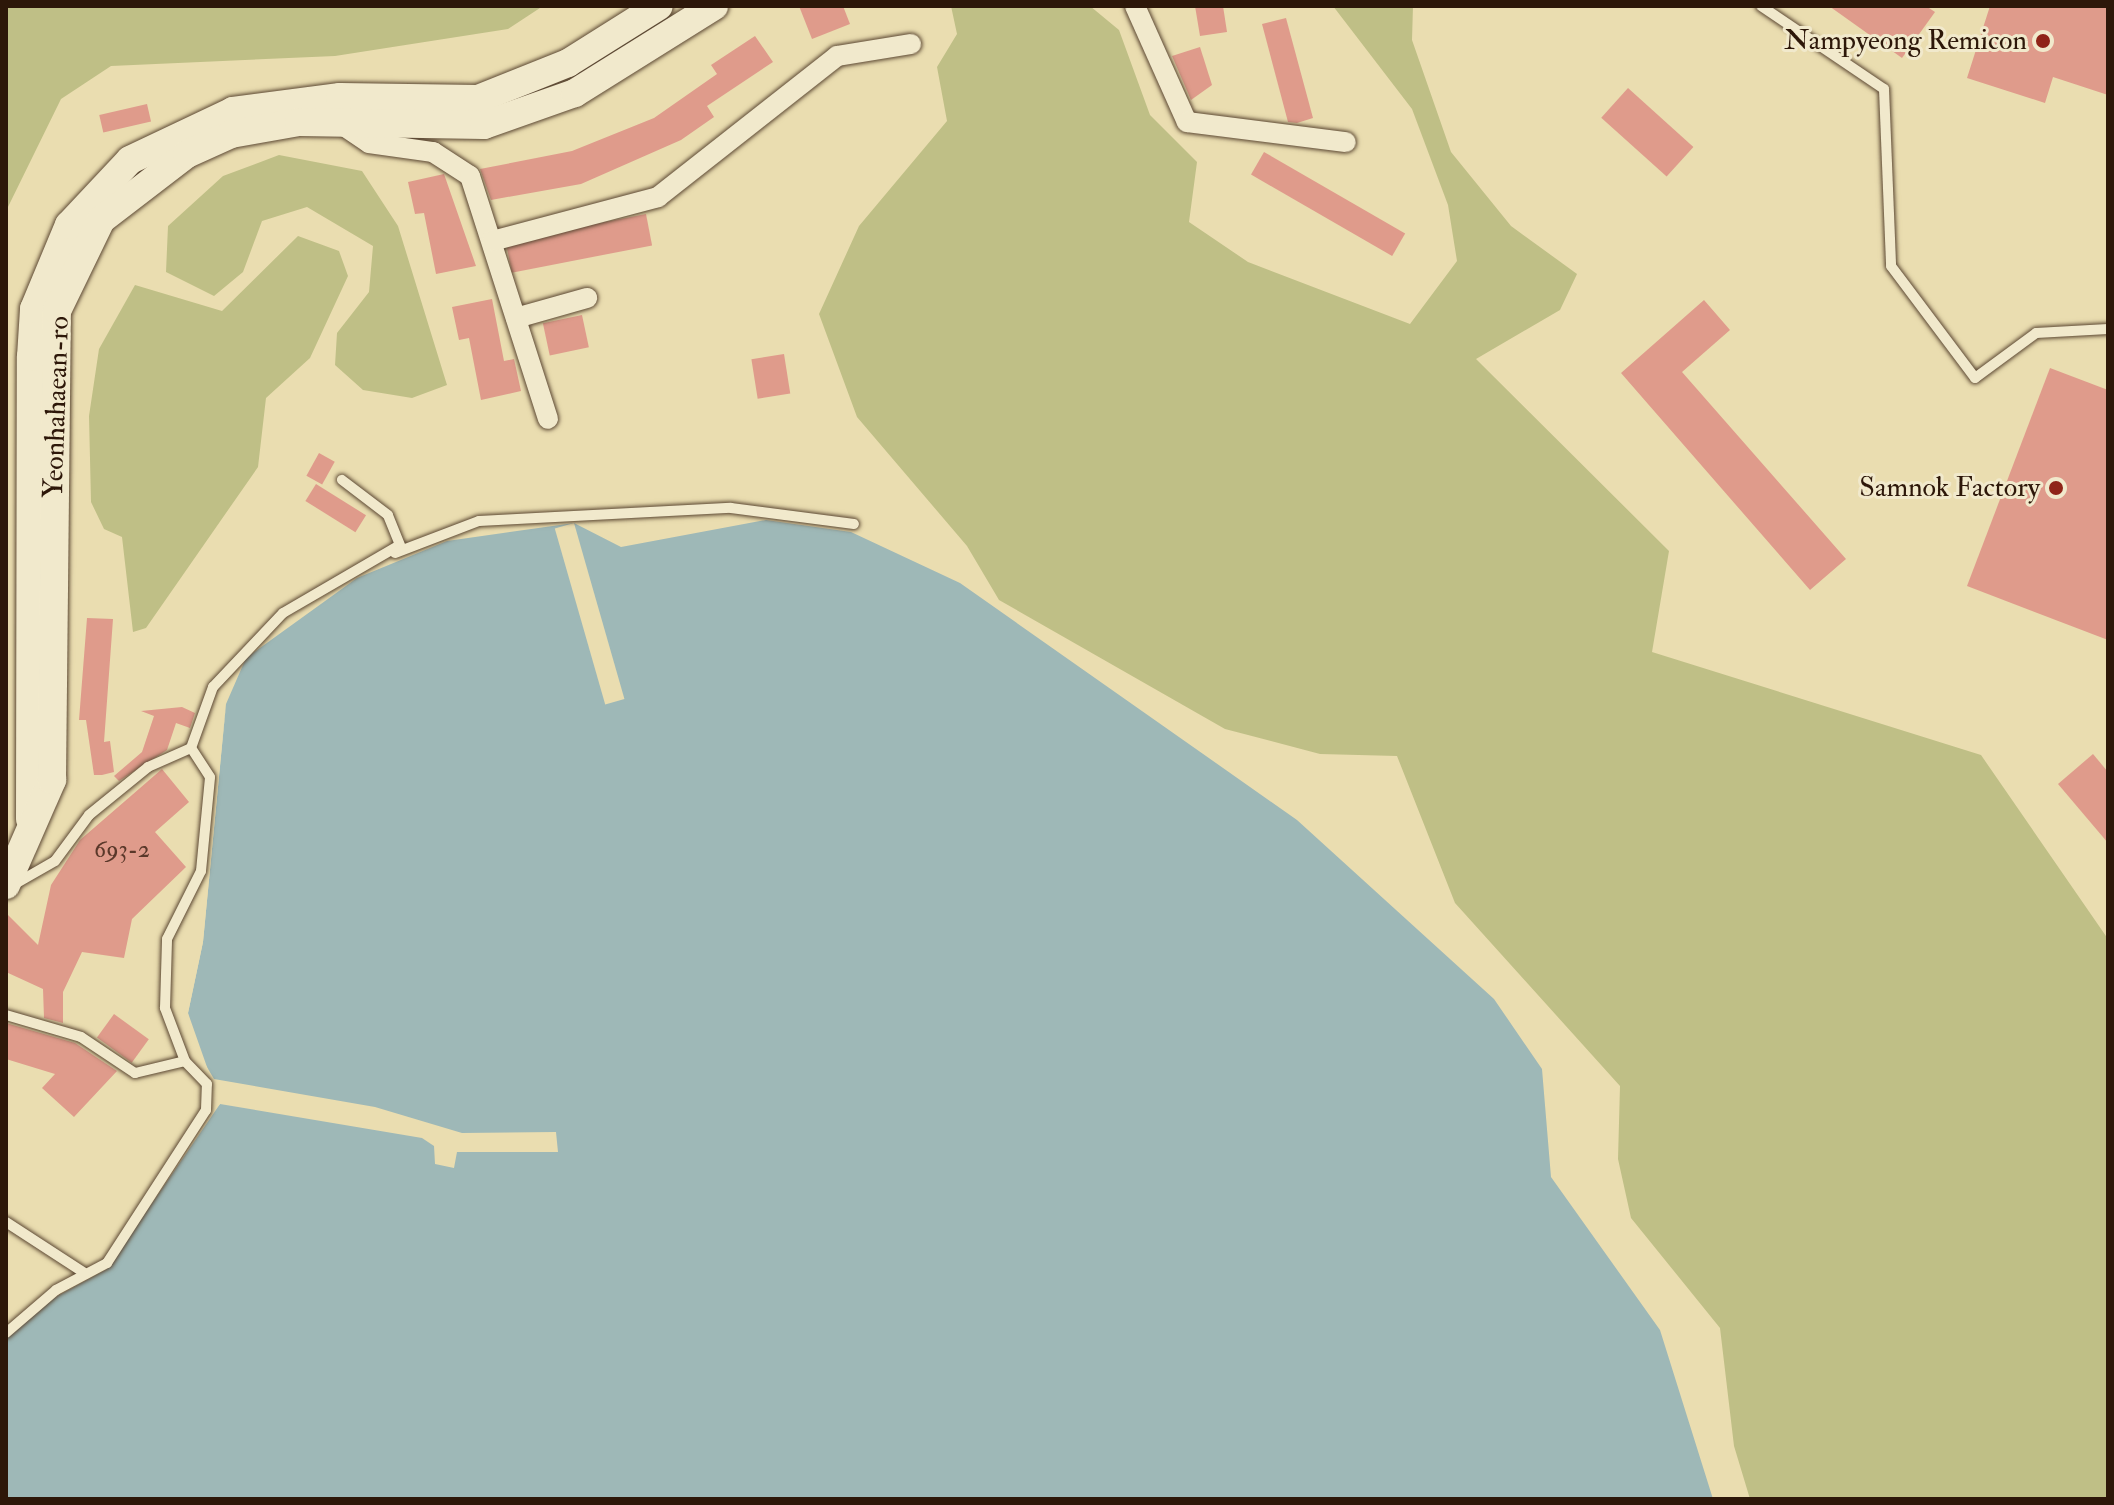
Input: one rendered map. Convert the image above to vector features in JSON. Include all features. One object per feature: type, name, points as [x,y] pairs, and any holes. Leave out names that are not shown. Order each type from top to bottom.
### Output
[{"type":"street","name":"Yeonhahaean-ro","points":[[30,840],[31,357],[34,309],[69,225],[130,160],[233,111],[340,97],[478,99],[568,63],[659,6]]},
{"type":"street","name":"Yeonhahaean-ro","points":[[6,887],[30,840],[52,780],[57,311],[74,263],[101,220],[187,154],[231,134],[338,122],[484,125],[575,93],[714,6]]},
{"type":"street","points":[[1135,6],[1187,122],[1346,142]]},
{"type":"street","points":[[492,241],[658,197],[837,56],[911,44]]},
{"type":"street","points":[[338,122],[369,143],[433,152],[470,176],[548,419]]},
{"type":"street","points":[[516,318],[587,298]]},
{"type":"lane","points":[[1761,6],[1884,89],[1891,266],[1975,378],[2036,333],[2108,329]]},
{"type":"lane","points":[[6,887],[55,861],[89,815],[148,767],[191,748],[213,687],[283,613],[359,566],[400,545],[388,515],[342,480]]},
{"type":"lane","points":[[359,566],[479,521],[731,508],[854,524]]},
{"type":"lane","points":[[6,1333],[86,1274],[107,1263],[206,1110],[207,1084],[185,1061],[165,994],[167,939],[201,871],[210,777],[191,748]]},
{"type":"lane","points":[[6,1015],[81,1037],[135,1073],[185,1061]]},
{"type":"lane","points":[[6,1222],[86,1274]]},
{"type":"green space","points":[[6,6],[543,6],[508,29],[335,56],[111,66],[61,99],[6,211]]},
{"type":"green space","points":[[951,6],[1090,6],[1119,30],[1150,115],[1197,162],[1189,222],[1248,262],[1410,324],[1457,261],[1448,205],[1412,109],[1333,6],[1413,6],[1412,40],[1451,152],[1511,226],[1577,274],[1560,310],[1476,359],[1669,551],[1652,652],[1981,755],[2108,939],[2108,1499],[1750,1499],[1734,1446],[1720,1328],[1631,1218],[1618,1159],[1620,1086],[1455,903],[1397,756],[1320,754],[1225,729],[999,600],[967,546],[857,417],[819,314],[859,226],[947,121],[937,67],[957,34]]},
{"type":"green space","points":[[279,155],[362,171],[398,226],[447,385],[412,398],[363,390],[335,365],[337,333],[369,292],[373,246],[307,207],[262,221],[243,272],[214,296],[166,272],[168,226],[223,176]]},
{"type":"green space","points":[[298,236],[339,251],[348,276],[310,358],[266,398],[258,467],[146,628],[133,632],[122,537],[104,529],[91,502],[89,416],[99,349],[135,285],[222,311]]},
{"type":"water","points":[[766,520],[851,532],[960,583],[1297,820],[1494,999],[1542,1069],[1551,1177],[1660,1330],[1713,1499],[6,1499],[6,1339],[52,1299],[107,1269],[220,1104],[188,1013],[203,942],[226,704],[246,658],[357,578],[447,541],[574,523],[621,547]]},
{"type":"pier","points":[[574,523],[624,699],[605,704],[555,529]]},
{"type":"pier","points":[[226,704],[203,942],[188,1013],[191,1040],[214,1079],[375,1107],[462,1133],[556,1132],[558,1152],[457,1152],[454,1168],[435,1164],[434,1146],[422,1138],[220,1104],[193,1135],[215,1103],[208,1072],[188,1041],[184,1012],[199,942]]},
{"type":"building","points":[[799,6],[843,6],[850,24],[812,39]]},
{"type":"building","points":[[1195,6],[1223,6],[1227,32],[1200,36]]},
{"type":"building","name":"Nampyeong Remicon","points":[[1829,6],[1926,6],[1935,12],[1902,58]]},
{"type":"building","name":"Nampyeong Remicon","points":[[1990,6],[2108,6],[2108,95],[2053,77],[2045,103],[1967,78]]},
{"type":"building","points":[[1286,18],[1313,118],[1297,123],[1288,122],[1262,24]]},
{"type":"building","points":[[755,36],[773,62],[707,106],[714,117],[681,140],[581,184],[491,200],[480,169],[572,151],[654,118],[717,74],[711,65]]},
{"type":"building","points":[[1200,47],[1212,85],[1191,100],[1172,56]]},
{"type":"building","points":[[1628,88],[1693,147],[1667,177],[1601,118]]},
{"type":"building","points":[[147,104],[151,122],[103,133],[99,115]]},
{"type":"building","points":[[1264,152],[1405,234],[1392,256],[1251,175]]},
{"type":"building","points":[[444,174],[476,266],[436,274],[424,213],[415,214],[408,182]]},
{"type":"building","points":[[646,214],[652,245],[512,273],[506,241]]},
{"type":"building","points":[[492,299],[504,361],[514,359],[521,391],[481,400],[469,338],[459,340],[452,307]]},
{"type":"building","points":[[1704,300],[1730,330],[1682,372],[1846,559],[1810,590],[1621,373]]},
{"type":"building","points":[[582,315],[589,347],[550,356],[543,323]]},
{"type":"building","points":[[784,354],[790,394],[758,399],[751,359]]},
{"type":"building","name":"Samnok Factory","points":[[2050,368],[2108,390],[2108,640],[1967,586]]},
{"type":"building","points":[[319,453],[335,462],[322,484],[306,476]]},
{"type":"building","points":[[316,484],[366,515],[355,532],[305,501]]},
{"type":"building","points":[[87,618],[113,619],[104,742],[110,741],[114,772],[102,775],[94,775],[86,720],[79,720]]},
{"type":"building","points":[[182,707],[195,713],[190,728],[176,723],[167,750],[119,781],[114,776],[142,752],[154,716],[141,711]]},
{"type":"building","points":[[2093,754],[2108,772],[2108,843],[2058,784]]},
{"type":"building","points":[[162,769],[189,802],[155,832],[186,867],[132,919],[124,958],[82,952],[63,992],[63,1023],[44,1018],[43,989],[6,972],[6,913],[38,945],[51,885],[80,840]]},
{"type":"building","points":[[114,1014],[149,1039],[132,1063],[97,1037]]},
{"type":"building","points":[[6,1023],[75,1043],[117,1071],[74,1117],[42,1088],[55,1074],[6,1059]]},
{"type":"place","name":"Nampyeong Remicon","points":[[2043,41]]},
{"type":"place","name":"Samnok Factory","points":[[2056,488]]}]
